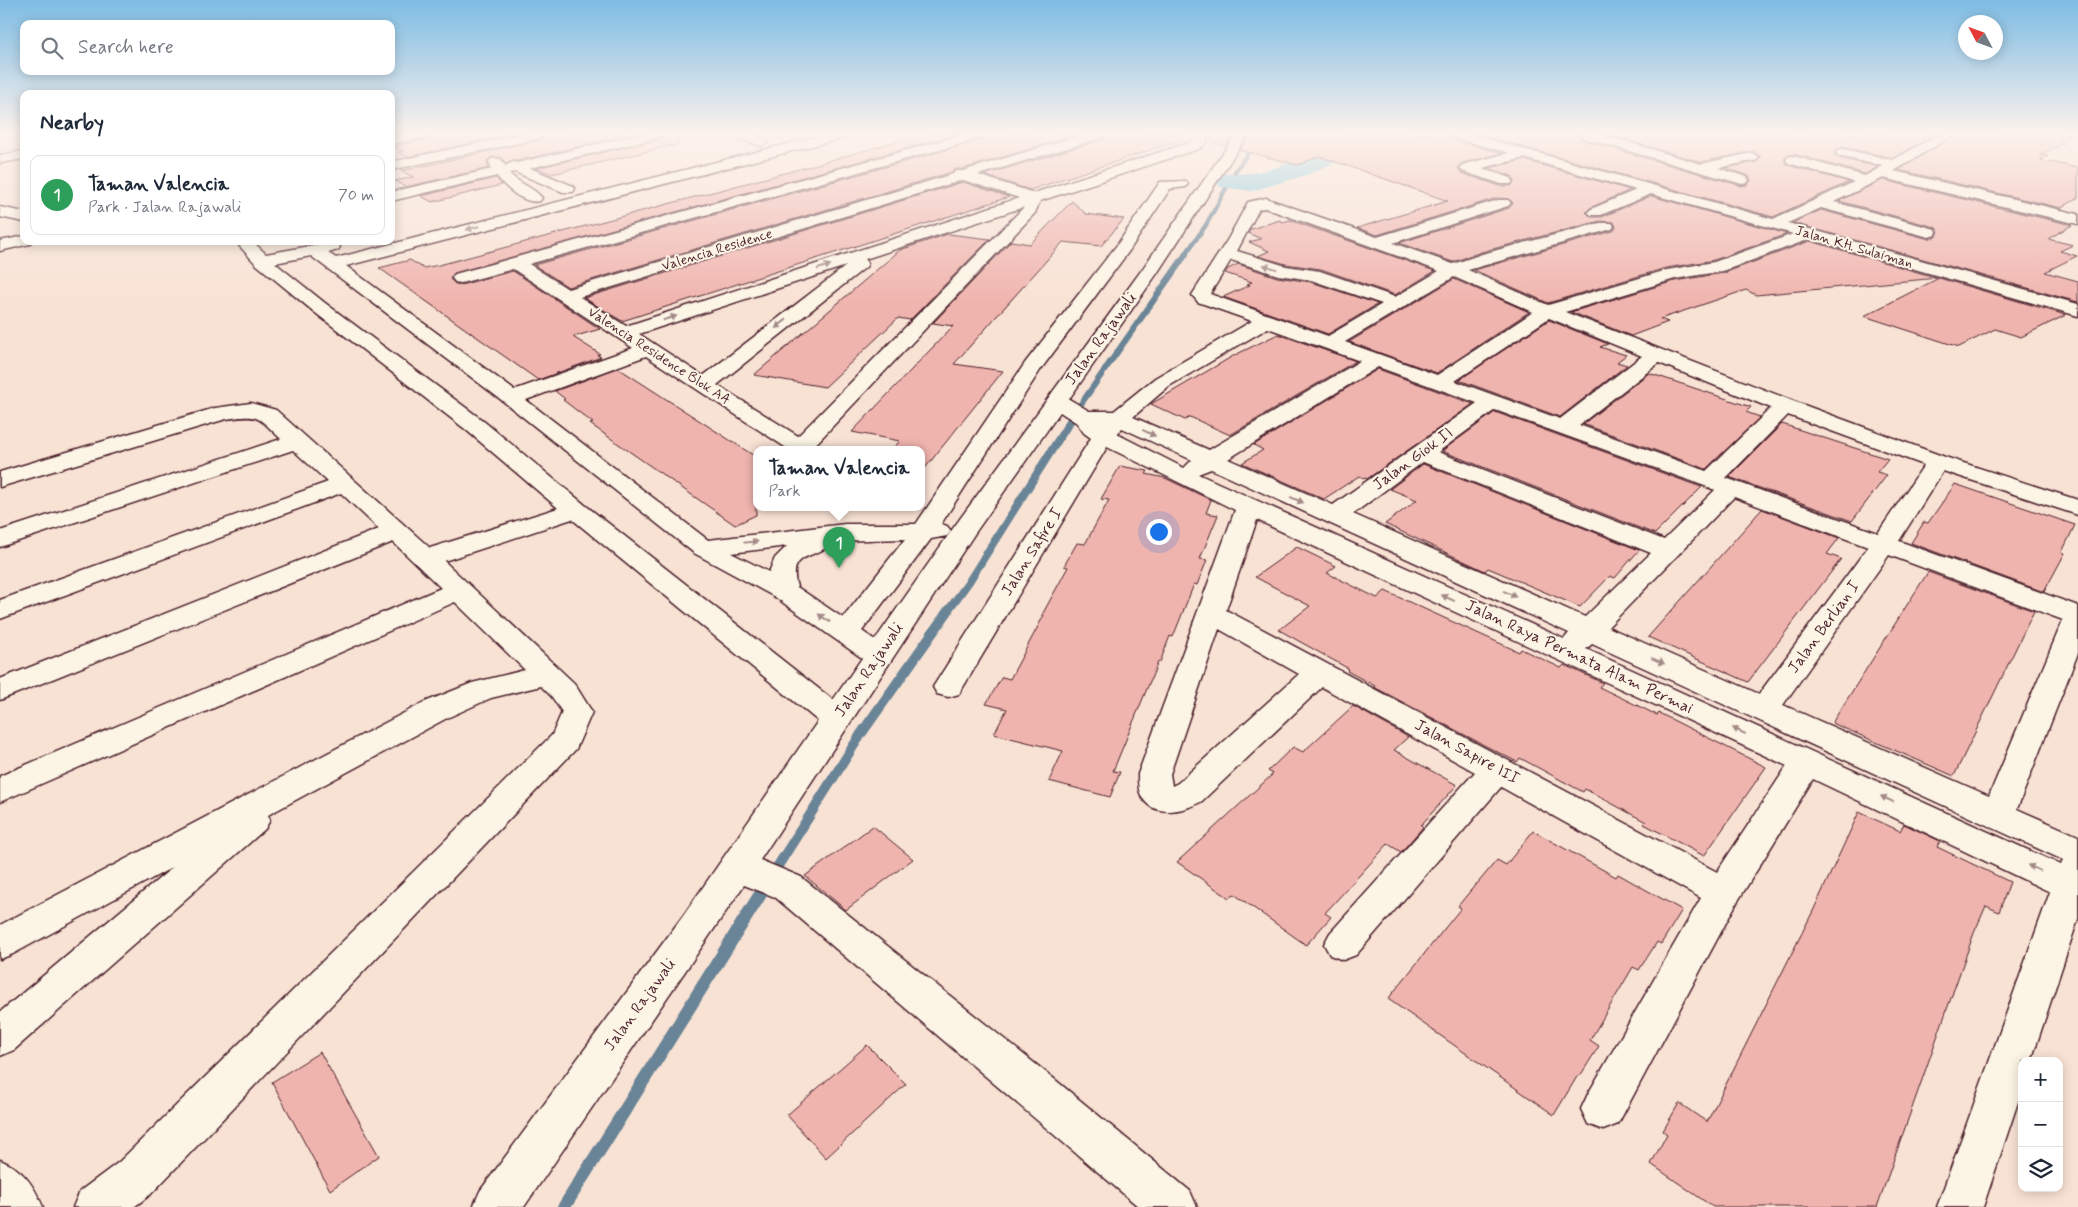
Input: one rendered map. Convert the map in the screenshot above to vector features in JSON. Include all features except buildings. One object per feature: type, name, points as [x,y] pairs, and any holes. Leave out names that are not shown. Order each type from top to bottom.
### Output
[{"type":"street","points":[[395,195],[412,190]]},
{"type":"street","points":[[526,190],[563,205]]},
{"type":"street","points":[[516,203],[563,190]]},
{"type":"street","points":[[334,264],[621,190]]},
{"type":"street","points":[[461,278],[777,190]]},
{"type":"street","name":"Valencia Residence","points":[[565,296],[913,190]]},
{"type":"street","points":[[1011,190],[1034,198]]},
{"type":"street","points":[[624,333],[1057,190]]},
{"type":"street","points":[[846,633],[924,531],[1032,367],[1123,248],[1161,190]]},
{"type":"street","name":"Jalan Rajawali","points":[[496,1207],[696,927],[760,875],[836,719],[963,532],[1085,416],[1147,275],[1204,190]]},
{"type":"street","points":[[1596,212],[1637,190]]},
{"type":"street","name":"Jalan KH. Sulaiman","points":[[1673,190],[1774,224],[2078,310]]},
{"type":"street","points":[[1774,224],[1846,190]]},
{"type":"street","points":[[1900,190],[1958,206]]},
{"type":"street","points":[[1958,190],[2078,219]]},
{"type":"street","points":[[804,446],[1030,210],[1034,198]]},
{"type":"street","points":[[1998,814],[2078,617],[1720,484],[1201,297],[1253,204],[1262,202],[1453,270],[1547,311],[1786,406],[1937,462],[2078,508]]},
{"type":"street","points":[[1376,243],[1503,203]]},
{"type":"street","points":[[1820,203],[1929,232]]},
{"type":"street","points":[[0,212],[20,217]]},
{"type":"street","points":[[1330,343],[1453,270],[1488,258],[1606,226]]},
{"type":"street","points":[[1438,383],[1547,311],[1673,274],[1717,267],[1809,234]]},
{"type":"street","points":[[0,240],[20,237]]},
{"type":"street","points":[[0,246],[20,242]]},
{"type":"street","points":[[247,245],[262,260],[319,307],[473,424],[576,510],[836,719]]},
{"type":"street","points":[[262,260],[339,245]]},
{"type":"street","points":[[1231,246],[1284,272],[1314,275],[1395,303]]},
{"type":"street","points":[[315,251],[511,398],[703,548],[785,591],[878,655]]},
{"type":"street","points":[[704,386],[874,251]]},
{"type":"street","name":"Valencia Residence Blok AA","points":[[515,263],[799,446]]},
{"type":"street","points":[[1085,416],[1146,393],[1266,321]]},
{"type":"street","points":[[511,398],[648,350]]},
{"type":"street","points":[[1563,427],[1656,355]]},
{"type":"street","points":[[1182,476],[1376,360]]},
{"type":"street","name":"Jalan Giok II","points":[[1334,516],[1492,402]]},
{"type":"street","points":[[1567,652],[1667,550],[1786,406]]},
{"type":"street","points":[[0,480],[223,413],[251,409],[268,415],[426,558],[563,690],[577,712],[565,741],[135,1178],[96,1207]]},
{"type":"street","name":"Jalan Raya Permata Alam Permai","points":[[1085,416],[1208,461],[1590,630],[1998,814],[2076,873]]},
{"type":"street","name":"Jalan Raya Permata Alam Permai","points":[[1085,416],[1182,476],[1807,762],[2076,873]]},
{"type":"street","name":"Jalan Safire I","points":[[948,687],[1085,416]]},
{"type":"street","points":[[0,539],[297,441]]},
{"type":"street","points":[[1420,453],[1667,550]]},
{"type":"street","name":"Jalan Berlian I","points":[[1764,709],[1884,544],[1937,462]]},
{"type":"street","points":[[0,610],[344,484]]},
{"type":"street","points":[[1249,506],[1154,774],[1156,792],[1163,799],[1172,800],[1190,792],[1320,672]]},
{"type":"street","points":[[426,558],[576,510]]},
{"type":"street","points":[[0,690],[397,531]]},
{"type":"street","points":[[703,548],[845,532],[963,532]]},
{"type":"street","points":[[785,591],[780,575],[784,563],[789,557],[805,547],[845,532]]},
{"type":"street","points":[[0,790],[459,590]]},
{"type":"street","name":"Jalan Sapire III","points":[[1211,613],[1723,893]]},
{"type":"street","points":[[0,943],[436,710],[483,690],[547,675]]},
{"type":"street","points":[[1603,1110],[1723,893],[1807,762]]},
{"type":"street","points":[[1343,944],[1497,769]]},
{"type":"street","points":[[0,1037],[291,787]]},
{"type":"street","points":[[1960,1207],[2076,873]]},
{"type":"street","points":[[760,875],[1031,1085],[1174,1207]]},
{"type":"street","points":[[0,1183],[20,1207]]},
{"type":"waterway","points":[[1185,255],[1206,225],[1225,190]]},
{"type":"waterway","points":[[1076,411],[1186,254]]},
{"type":"waterway","points":[[947,612],[968,583],[1077,410]]},
{"type":"waterway","points":[[774,872],[861,734],[948,611]]},
{"type":"waterway","points":[[564,1207],[775,871]]},
{"type":"place","name":"Taman Valencia","points":[[839,568]]}]
